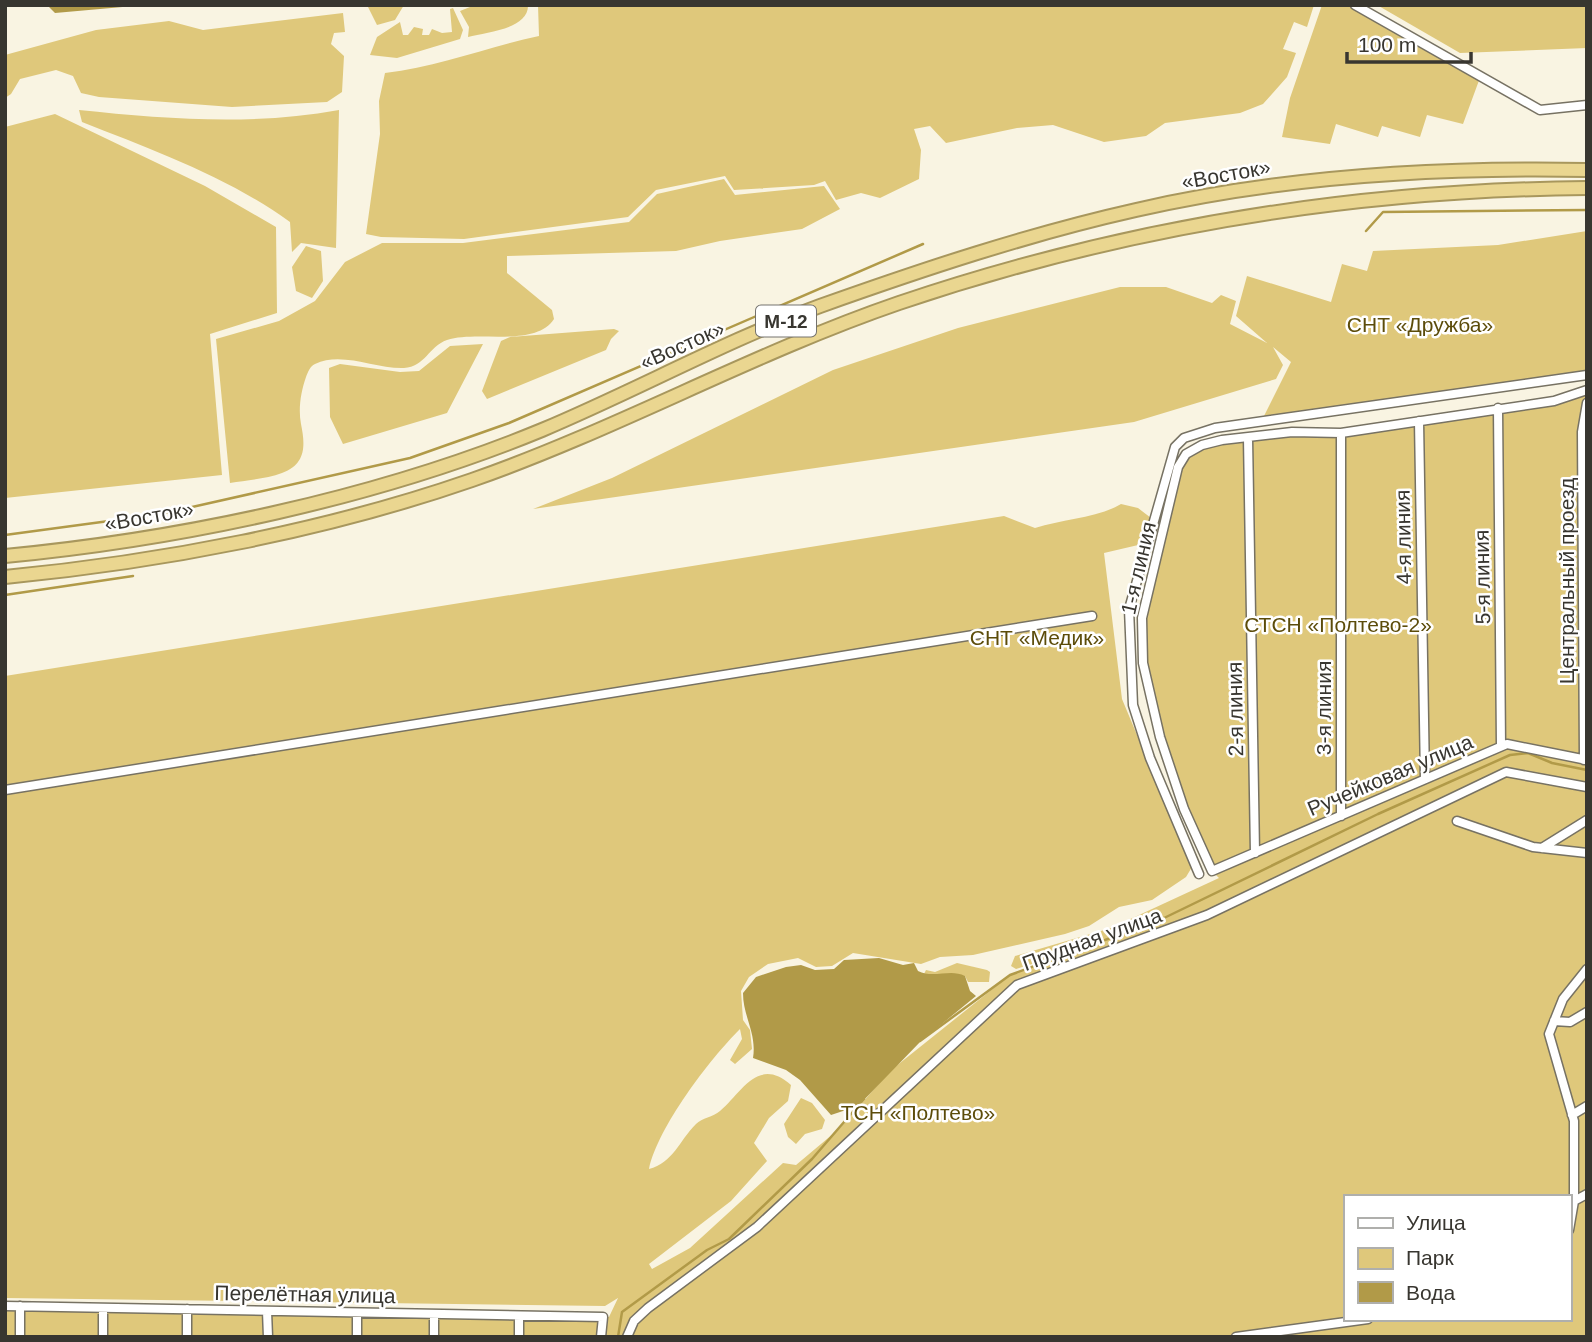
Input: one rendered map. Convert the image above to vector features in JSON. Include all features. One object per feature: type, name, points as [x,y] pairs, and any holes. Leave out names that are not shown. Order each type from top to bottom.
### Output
[{"type":"highway","name":"«Восток»","points":[[5,556],[76,549],[234,520],[382,485],[542,430],[816,308],[965,256],[1138,209],[1279,184],[1355,177],[1510,169],[1587,170]]},
{"type":"highway","name":"«Восток»","points":[[5,577],[160,555],[274,534],[458,484],[560,446],[831,328],[980,277],[1114,240],[1249,215],[1338,204],[1412,196],[1587,188]]},
{"type":"street","points":[[1355,5],[1541,110],[1587,105]]},
{"type":"street","points":[[1199,874],[1150,758],[1133,705],[1129,608],[1175,447],[1184,438],[1215,428],[1587,375]]},
{"type":"street","name":"1-я линия","points":[[1212,872],[1184,810],[1151,707],[1143,663],[1142,618],[1178,467],[1186,454],[1202,445],[1292,432],[1341,433],[1554,401],[1587,390]]},
{"type":"street","name":"Центральный проезд","points":[[1585,760],[1583,432],[1587,403]]},
{"type":"street","name":"5-я линия","points":[[1498,408],[1501,746]]},
{"type":"street","name":"4-я линия","points":[[1419,421],[1425,779]]},
{"type":"street","name":"3-я линия","points":[[1341,433],[1341,816]]},
{"type":"street","name":"2-я линия","points":[[1248,438],[1255,853]]},
{"type":"street","points":[[5,790],[1093,616]]},
{"type":"street","name":"Ручейковая улица","points":[[1212,872],[1507,744],[1585,760]]},
{"type":"street","name":"Прудная улица","points":[[627,1337],[634,1321],[648,1308],[757,1227],[1017,985],[1207,915],[1506,772],[1587,787]]},
{"type":"street","points":[[1542,848],[1587,820]]},
{"type":"street","points":[[1457,821],[1542,848],[1587,853]]},
{"type":"street","points":[[1571,1218],[1574,1201],[1572,1115],[1549,1034],[1563,999],[1587,969]]},
{"type":"street","points":[[1554,1021],[1570,1022],[1587,1012]]},
{"type":"street","points":[[1572,1115],[1587,1106]]},
{"type":"street","points":[[1574,1201],[1587,1194]]},
{"type":"street","name":"Перелётная улица","points":[[5,1306],[603,1317],[601,1337]]},
{"type":"street","points":[[20,1306],[20,1337]]},
{"type":"street","points":[[103,1308],[103,1337]]},
{"type":"street","points":[[187,1310],[187,1337]]},
{"type":"street","points":[[267,1311],[268,1337]]},
{"type":"street","points":[[357,1313],[357,1337]]},
{"type":"street","points":[[434,1314],[434,1337]]},
{"type":"street","points":[[519,1316],[519,1337]]},
{"type":"street","points":[[1236,1337],[1353,1321]]},
{"type":"green space","points":[[367,5],[404,5],[395,20],[377,25]]},
{"type":"green space","points":[[475,5],[528,5],[522,19],[514,24],[468,37],[469,27],[460,11]]},
{"type":"green space","points":[[538,5],[1314,5],[1307,27],[1294,22],[1283,49],[1296,53],[1287,77],[1263,104],[1240,113],[1165,123],[1146,136],[1104,142],[1053,125],[1017,128],[946,143],[930,126],[914,129],[921,150],[919,179],[880,198],[861,193],[836,200],[825,181],[814,185],[734,190],[725,176],[656,190],[628,217],[464,239],[381,237],[366,234],[380,134],[379,101],[385,73],[424,66],[539,36]]},
{"type":"green space","points":[[1322,5],[1356,5],[1481,75],[1463,124],[1427,115],[1420,137],[1382,126],[1378,137],[1336,124],[1330,144],[1282,137],[1290,98]]},
{"type":"green space","points":[[1377,5],[1587,5],[1587,48],[1460,53]]},
{"type":"green space","points":[[453,8],[463,30],[460,39],[397,58],[370,55],[377,37],[400,22],[403,35],[408,35],[414,27],[423,29],[422,35],[429,35],[432,29],[442,33],[452,32],[450,9]]},
{"type":"green space","points":[[343,13],[345,32],[334,33],[331,44],[344,56],[342,92],[327,102],[232,107],[99,97],[81,93],[73,76],[56,70],[20,79],[11,94],[5,98],[5,55],[96,30],[169,21],[203,30]]},
{"type":"green space","points":[[79,110],[177,118],[241,119],[339,110],[336,248],[301,243],[292,252],[290,222],[266,206],[216,178],[82,122]]},
{"type":"green space","points":[[55,114],[205,186],[276,227],[277,313],[210,334],[222,475],[5,498],[5,127]]},
{"type":"green space","points":[[724,179],[735,195],[824,186],[840,209],[802,229],[720,241],[676,251],[507,256],[507,273],[552,310],[554,319],[545,328],[520,336],[459,337],[447,340],[411,367],[393,368],[336,359],[315,364],[308,371],[301,394],[303,446],[300,459],[282,473],[230,483],[216,339],[279,321],[315,301],[345,262],[382,243],[463,243],[629,222],[657,194]]},
{"type":"green space","name":"СНТ «Дружба»","points":[[1587,231],[1587,375],[1261,422],[1291,362],[1273,347],[1283,365],[1276,379],[1134,422],[533,509],[612,478],[833,370],[958,328],[1120,287],[1166,287],[1212,303],[1221,295],[1236,301],[1230,324],[1267,343],[1236,316],[1247,276],[1331,302],[1342,264],[1367,271],[1373,251],[1498,245]]},
{"type":"green space","points":[[306,246],[321,251],[323,281],[312,298],[296,291],[292,267]]},
{"type":"green space","points":[[614,329],[619,331],[606,350],[487,399],[482,391],[501,341],[510,337]]},
{"type":"green space","points":[[483,344],[447,413],[343,444],[330,417],[329,368],[340,364],[400,372],[419,371],[450,346]]},
{"type":"green space","points":[[1587,390],[1587,1337],[5,1337],[5,1306],[609,1317],[618,1298],[605,1306],[5,1298],[5,676],[1004,516],[1035,528],[1102,512],[1121,504],[1138,508],[1151,518],[1151,542],[1104,553],[1122,699],[1192,867],[1186,877],[1152,900],[1119,907],[1089,926],[1065,934],[973,955],[940,957],[921,964],[853,953],[832,966],[816,967],[798,958],[768,964],[749,977],[741,991],[743,1020],[750,1030],[752,1049],[735,1064],[730,1060],[742,1039],[740,1029],[686,1095],[654,1152],[649,1169],[664,1162],[696,1124],[720,1111],[743,1087],[760,1075],[779,1077],[791,1085],[788,1101],[769,1118],[754,1143],[767,1161],[731,1201],[649,1264],[652,1269],[690,1248],[783,1163],[796,1165],[840,1128],[890,1071],[1010,975],[1074,951],[1016,969],[1011,966],[1015,956],[1111,928],[1219,878],[1212,871],[1184,809],[1151,707],[1142,618],[1178,467],[1186,454],[1222,440],[1341,433],[1554,401]]},
{"type":"green space","points":[[957,963],[987,970],[990,972],[989,982],[968,982],[965,976],[924,974],[926,970],[935,972]]},
{"type":"green space","points":[[801,1098],[812,1103],[825,1120],[822,1129],[805,1134],[796,1144],[788,1137],[784,1124]]},
{"type":"water","points":[[47,5],[145,5],[55,13]]},
{"type":"water","points":[[879,958],[903,965],[914,963],[918,971],[924,973],[954,973],[965,976],[970,991],[976,996],[921,1041],[858,1106],[831,1115],[800,1080],[786,1070],[753,1058],[753,1041],[743,993],[756,977],[786,967],[801,965],[815,970],[834,969],[844,960]]},
{"type":"waterway","points":[[1366,231],[1383,212],[1587,210]]},
{"type":"waterway","points":[[5,535],[161,514],[410,458],[509,423],[923,244]]},
{"type":"waterway","points":[[5,595],[133,576]]},
{"type":"waterway","points":[[920,1041],[1010,975],[1162,919],[1378,814],[1510,755],[1528,753],[1552,763],[1587,770]]},
{"type":"waterway","points":[[618,1337],[622,1312],[707,1250],[729,1239],[812,1159],[864,1099]]},
{"type":"park label","name":"СТСН «Полтево-2»","points":[[1338,624]]},
{"type":"park label","name":"СНТ «Медик»","points":[[1037,637]]},
{"type":"park label","name":"ТСН «Полтево»","points":[[918,1112]]}]
